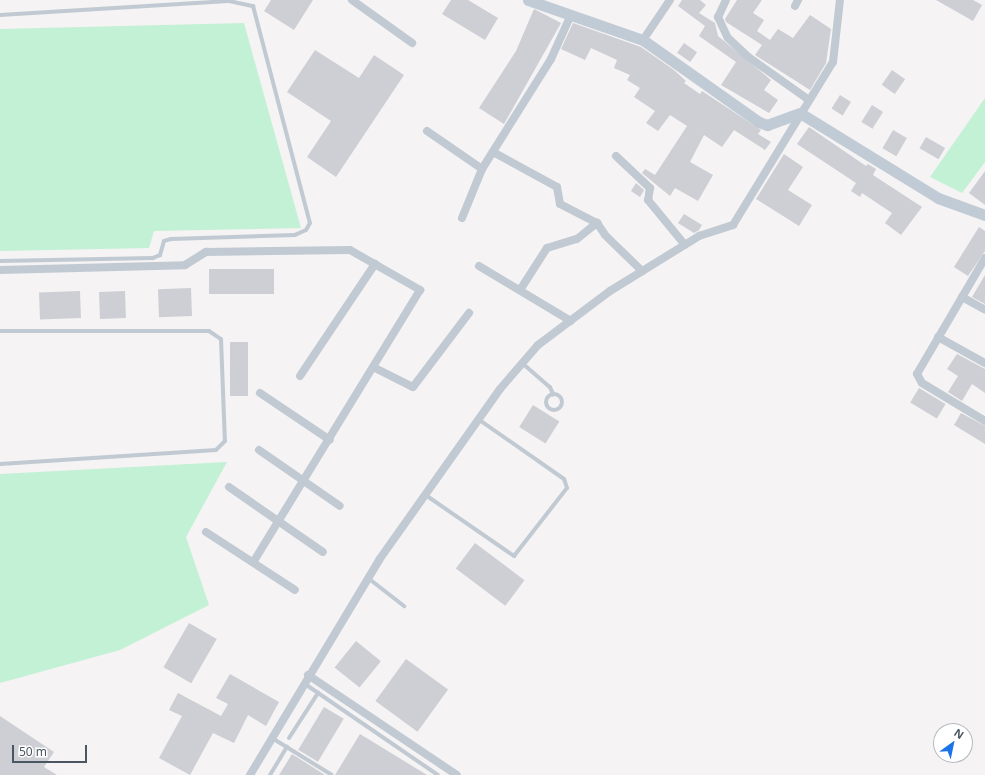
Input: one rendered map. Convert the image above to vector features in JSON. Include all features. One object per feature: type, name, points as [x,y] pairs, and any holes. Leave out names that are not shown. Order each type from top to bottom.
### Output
[{"type":"street","points":[[352,0],[412,43]]},
{"type":"street","points":[[528,0],[570,17],[643,40],[759,122],[767,125],[800,113]]},
{"type":"street","points":[[643,40],[670,0]]},
{"type":"street","points":[[726,0],[718,17],[728,38],[747,56],[809,100]]},
{"type":"street","points":[[250,775],[305,679],[368,578],[427,496],[478,418],[522,363],[538,345],[642,271],[699,236],[732,226],[800,113],[833,62],[840,0]]},
{"type":"street","points":[[462,218],[482,169],[551,59],[570,17]]},
{"type":"street","points":[[800,113],[938,198],[985,215]]},
{"type":"street","points":[[427,131],[482,169]]},
{"type":"street","points":[[493,152],[557,187],[560,204],[598,223],[605,235],[642,271]]},
{"type":"street","points":[[616,156],[650,188],[648,200],[685,245]]},
{"type":"street","points":[[520,290],[547,248],[576,239],[598,223]]},
{"type":"street","points":[[0,270],[179,265],[206,252],[350,250],[420,290],[375,368],[252,562]]},
{"type":"street","points":[[985,258],[938,336],[918,380],[985,421]]},
{"type":"street","points":[[300,376],[375,264]]},
{"type":"street","points":[[479,266],[571,321]]},
{"type":"street","points":[[962,297],[985,310]]},
{"type":"street","points":[[375,368],[413,387],[468,313]]},
{"type":"street","points":[[938,336],[985,363]]},
{"type":"street","points":[[260,393],[330,440]]},
{"type":"street","points":[[259,450],[340,506]]},
{"type":"street","points":[[229,487],[323,552]]},
{"type":"street","points":[[206,532],[296,590]]},
{"type":"street","points":[[305,679],[457,775]]},
{"type":"lane","points":[[0,15],[229,1],[253,6],[310,223],[306,230],[295,235],[171,239],[164,241],[160,255],[153,258],[0,261]]},
{"type":"lane","points":[[0,331],[209,331],[221,339],[225,441],[216,450],[0,464]]},
{"type":"lane","points":[[522,363],[550,387],[553,394],[562,402],[554,410],[546,401],[553,394]]},
{"type":"lane","points":[[427,496],[514,556],[567,488],[564,479],[478,418]]},
{"type":"lane","points":[[368,578],[404,606]]},
{"type":"lane","points":[[305,679],[318,693],[438,775]]},
{"type":"lane","points":[[289,738],[318,693]]},
{"type":"lane","points":[[271,738],[332,775]]},
{"type":"lane","points":[[270,775],[287,748]]},
{"type":"green space","points":[[244,23],[301,228],[154,231],[149,248],[0,251],[0,29]]},
{"type":"green space","points":[[985,98],[985,162],[962,193],[930,177]]},
{"type":"green space","points":[[227,462],[186,537],[209,605],[120,650],[0,683],[0,474]]},
{"type":"building","points":[[271,0],[313,0],[294,30],[264,11]]},
{"type":"building","points":[[451,0],[468,0],[498,18],[485,40],[442,14]]},
{"type":"building","points":[[682,0],[700,0],[706,5],[699,13],[715,23],[718,36],[771,80],[764,90],[778,100],[769,113],[721,85],[736,62],[699,36],[705,26],[678,6]]},
{"type":"building","points":[[737,0],[762,0],[753,13],[764,20],[757,31],[770,40],[778,29],[793,38],[810,15],[831,29],[826,63],[810,90],[755,55],[762,45],[726,22],[725,19]]},
{"type":"building","points":[[936,0],[973,0],[982,5],[973,21]]},
{"type":"building","points":[[534,9],[561,23],[504,124],[479,108],[516,51]]},
{"type":"building","points":[[573,23],[641,47],[674,70],[686,81],[684,83],[700,94],[702,91],[761,130],[758,134],[771,142],[765,150],[734,130],[722,147],[704,135],[690,162],[713,175],[698,201],[675,188],[670,196],[642,173],[645,169],[655,175],[687,126],[670,115],[658,131],[646,123],[655,111],[634,97],[640,88],[627,80],[630,75],[614,68],[617,60],[591,48],[585,60],[561,49]]},
{"type":"building","points":[[684,43],[697,52],[690,62],[677,53]]},
{"type":"building","points":[[315,50],[359,78],[374,55],[404,75],[336,177],[307,157],[331,121],[287,92]]},
{"type":"building","points":[[892,70],[905,79],[895,94],[882,85]]},
{"type":"building","points":[[840,95],[851,102],[843,115],[832,109]]},
{"type":"building","points":[[872,105],[883,112],[872,129],[861,122]]},
{"type":"building","points":[[809,127],[866,166],[868,164],[876,169],[873,175],[922,207],[901,235],[885,223],[892,213],[862,193],[860,197],[851,191],[856,183],[797,144]]},
{"type":"building","points":[[893,130],[907,138],[896,156],[882,148]]},
{"type":"building","points":[[926,137],[945,148],[939,159],[920,148]]},
{"type":"building","points":[[784,154],[803,167],[788,190],[812,205],[799,226],[756,199]]},
{"type":"building","points":[[985,171],[985,205],[969,193]]},
{"type":"building","points":[[636,183],[644,190],[640,197],[631,191]]},
{"type":"building","points":[[684,214],[702,225],[699,230],[694,233],[678,223]]},
{"type":"building","points":[[979,227],[985,231],[985,251],[968,276],[954,267]]},
{"type":"building","points":[[209,269],[274,269],[274,294],[209,294]]},
{"type":"building","points":[[985,275],[985,304],[972,297]]},
{"type":"building","points":[[191,288],[192,316],[159,317],[158,289]]},
{"type":"building","points":[[80,291],[81,318],[40,319],[39,292]]},
{"type":"building","points":[[125,291],[126,318],[100,319],[99,292]]},
{"type":"building","points":[[230,342],[248,342],[248,396],[230,396]]},
{"type":"building","points":[[957,354],[985,369],[985,393],[972,384],[962,401],[948,392],[958,376],[947,369]]},
{"type":"building","points":[[919,388],[946,404],[937,419],[910,403]]},
{"type":"building","points":[[533,405],[559,421],[546,443],[519,427]]},
{"type":"building","points":[[961,413],[985,426],[985,444],[954,425]]},
{"type":"building","points":[[475,543],[525,580],[505,606],[456,569]]},
{"type":"building","points":[[189,623],[217,639],[191,683],[164,667]]},
{"type":"building","points":[[356,641],[381,661],[359,688],[335,667]]},
{"type":"building","points":[[406,659],[448,690],[418,732],[375,701]]},
{"type":"building","points":[[230,674],[279,702],[266,726],[248,715],[234,743],[213,733],[190,775],[159,758],[182,716],[169,710],[178,693],[221,716],[228,704],[216,698]]},
{"type":"building","points":[[324,707],[344,719],[318,762],[298,750]]},
{"type":"building","points":[[0,716],[54,752],[44,767],[57,775],[0,775]]},
{"type":"building","points":[[360,734],[427,775],[335,775]]},
{"type":"building","points":[[292,754],[325,775],[279,775]]}]
